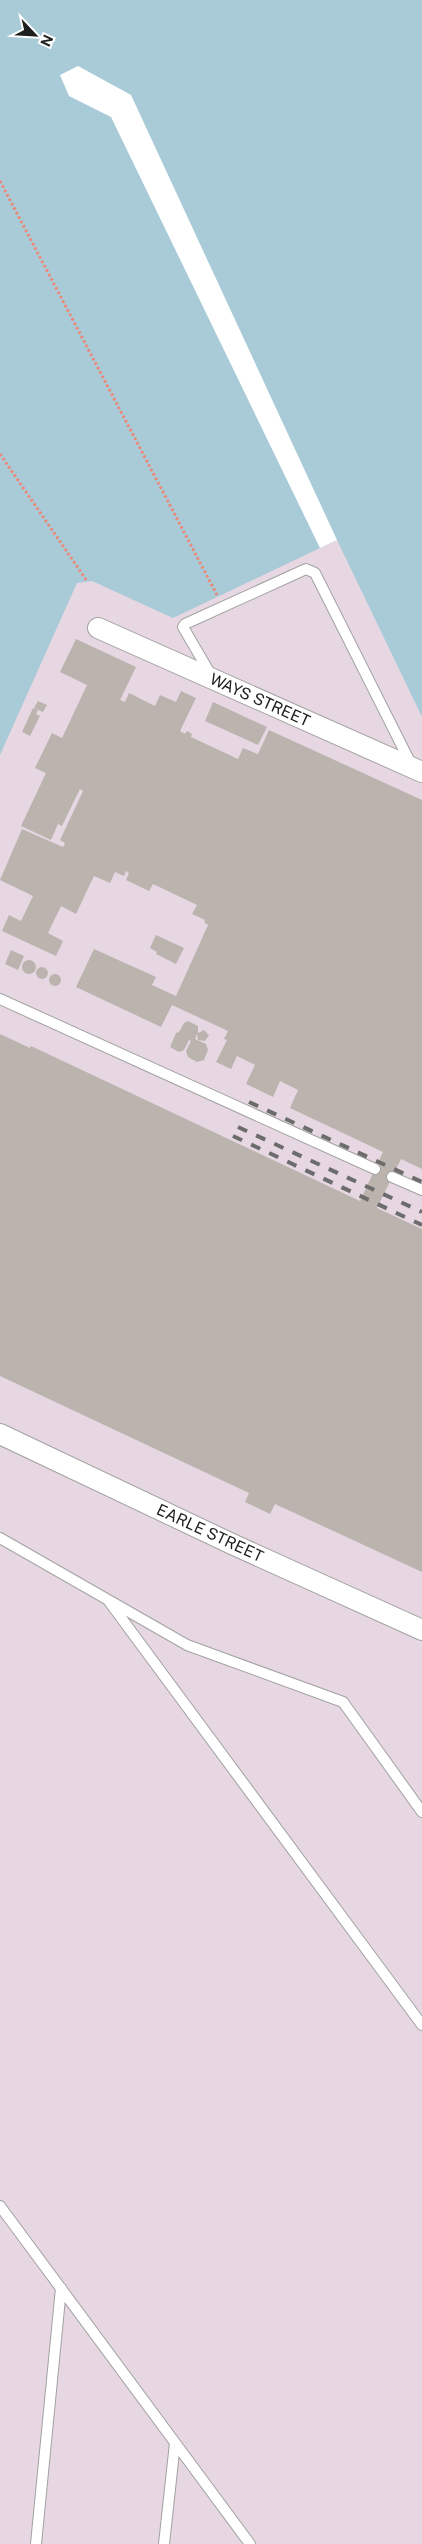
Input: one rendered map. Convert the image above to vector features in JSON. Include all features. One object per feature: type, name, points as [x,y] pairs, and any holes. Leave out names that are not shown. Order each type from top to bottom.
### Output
[{"type":"street","name":"WAYS STREET","points":[[98,628],[417,770]]},
{"type":"street","name":"EARLE STREET","points":[[0,1434],[232,1544],[422,1630]]},
{"type":"lane","points":[[213,679],[183,627],[185,624],[306,569],[315,573],[417,770]]},
{"type":"lane","points":[[0,999],[375,1169]]},
{"type":"lane","points":[[392,1177],[422,1190]]},
{"type":"lane","points":[[0,1538],[187,1645],[343,1702],[422,1812]]},
{"type":"lane","points":[[108,1600],[422,2025]]},
{"type":"lane","points":[[0,2206],[250,2544]]},
{"type":"lane","points":[[36,2544],[61,2288]]},
{"type":"lane","points":[[164,2544],[175,2443]]},
{"type":"path","points":[[0,181],[218,597]]},
{"type":"path","points":[[0,454],[87,581]]},
{"type":"shaded area","points":[[0,0],[422,0],[422,2544],[0,2544]]},
{"type":"water","points":[[0,0],[422,0],[422,717],[337,540],[173,618],[92,581],[77,583],[0,755]]},
{"type":"pier","points":[[78,66],[131,95],[337,540],[320,548],[111,117],[69,96],[60,75]]},
{"type":"building","points":[[76,639],[136,667],[120,700],[125,702],[129,693],[155,706],[160,695],[176,702],[181,691],[196,698],[180,731],[185,734],[187,731],[192,734],[191,737],[238,759],[243,748],[258,754],[269,730],[422,800],[422,1169],[401,1159],[377,1208],[422,1229],[422,1572],[275,1504],[270,1514],[245,1502],[249,1493],[0,1376],[0,1034],[30,1048],[31,1046],[360,1201],[383,1152],[290,1108],[298,1090],[280,1081],[273,1097],[246,1084],[255,1065],[237,1056],[231,1069],[216,1062],[227,1040],[224,1039],[228,1031],[172,1005],[161,1027],[76,987],[94,949],[156,977],[152,985],[176,996],[208,925],[204,922],[205,920],[192,914],[197,905],[153,884],[149,891],[126,880],[129,873],[126,871],[124,876],[115,872],[110,883],[94,876],[76,914],[61,906],[48,933],[63,941],[56,956],[2,931],[9,915],[21,921],[33,896],[0,880],[22,829],[63,847],[65,843],[60,840],[83,791],[80,789],[62,826],[58,824],[51,840],[21,826],[46,773],[35,768],[52,733],[62,738],[87,685],[60,672]]},
{"type":"building","points":[[38,701],[47,705],[43,712],[34,708]]},
{"type":"building","points":[[213,702],[267,727],[258,745],[205,721]]},
{"type":"building","points":[[33,708],[38,710],[36,714],[40,716],[30,736],[22,732]]},
{"type":"building","points":[[156,935],[184,948],[176,964],[156,954],[157,952],[150,948]]},
{"type":"building","points":[[11,950],[24,956],[18,970],[5,964]]},
{"type":"building","points":[[29,960],[34,962],[36,967],[34,972],[29,974],[24,972],[22,967],[24,962]]},
{"type":"building","points":[[40,967],[44,967],[48,973],[44,979],[40,979],[36,975],[36,971]]},
{"type":"building","points":[[53,974],[57,974],[61,980],[57,986],[53,986],[49,982],[49,978]]},
{"type":"building","points":[[188,1021],[198,1026],[198,1033],[204,1030],[209,1035],[205,1041],[198,1040],[197,1034],[195,1039],[206,1044],[208,1050],[204,1060],[197,1062],[188,1057],[186,1051],[191,1041],[189,1040],[184,1050],[179,1052],[170,1047],[176,1033]]},
{"type":"railway","points":[[249,1102],[422,1182]]},
{"type":"railway","points":[[238,1127],[422,1212]]},
{"type":"railway","points":[[233,1136],[422,1225]]}]
